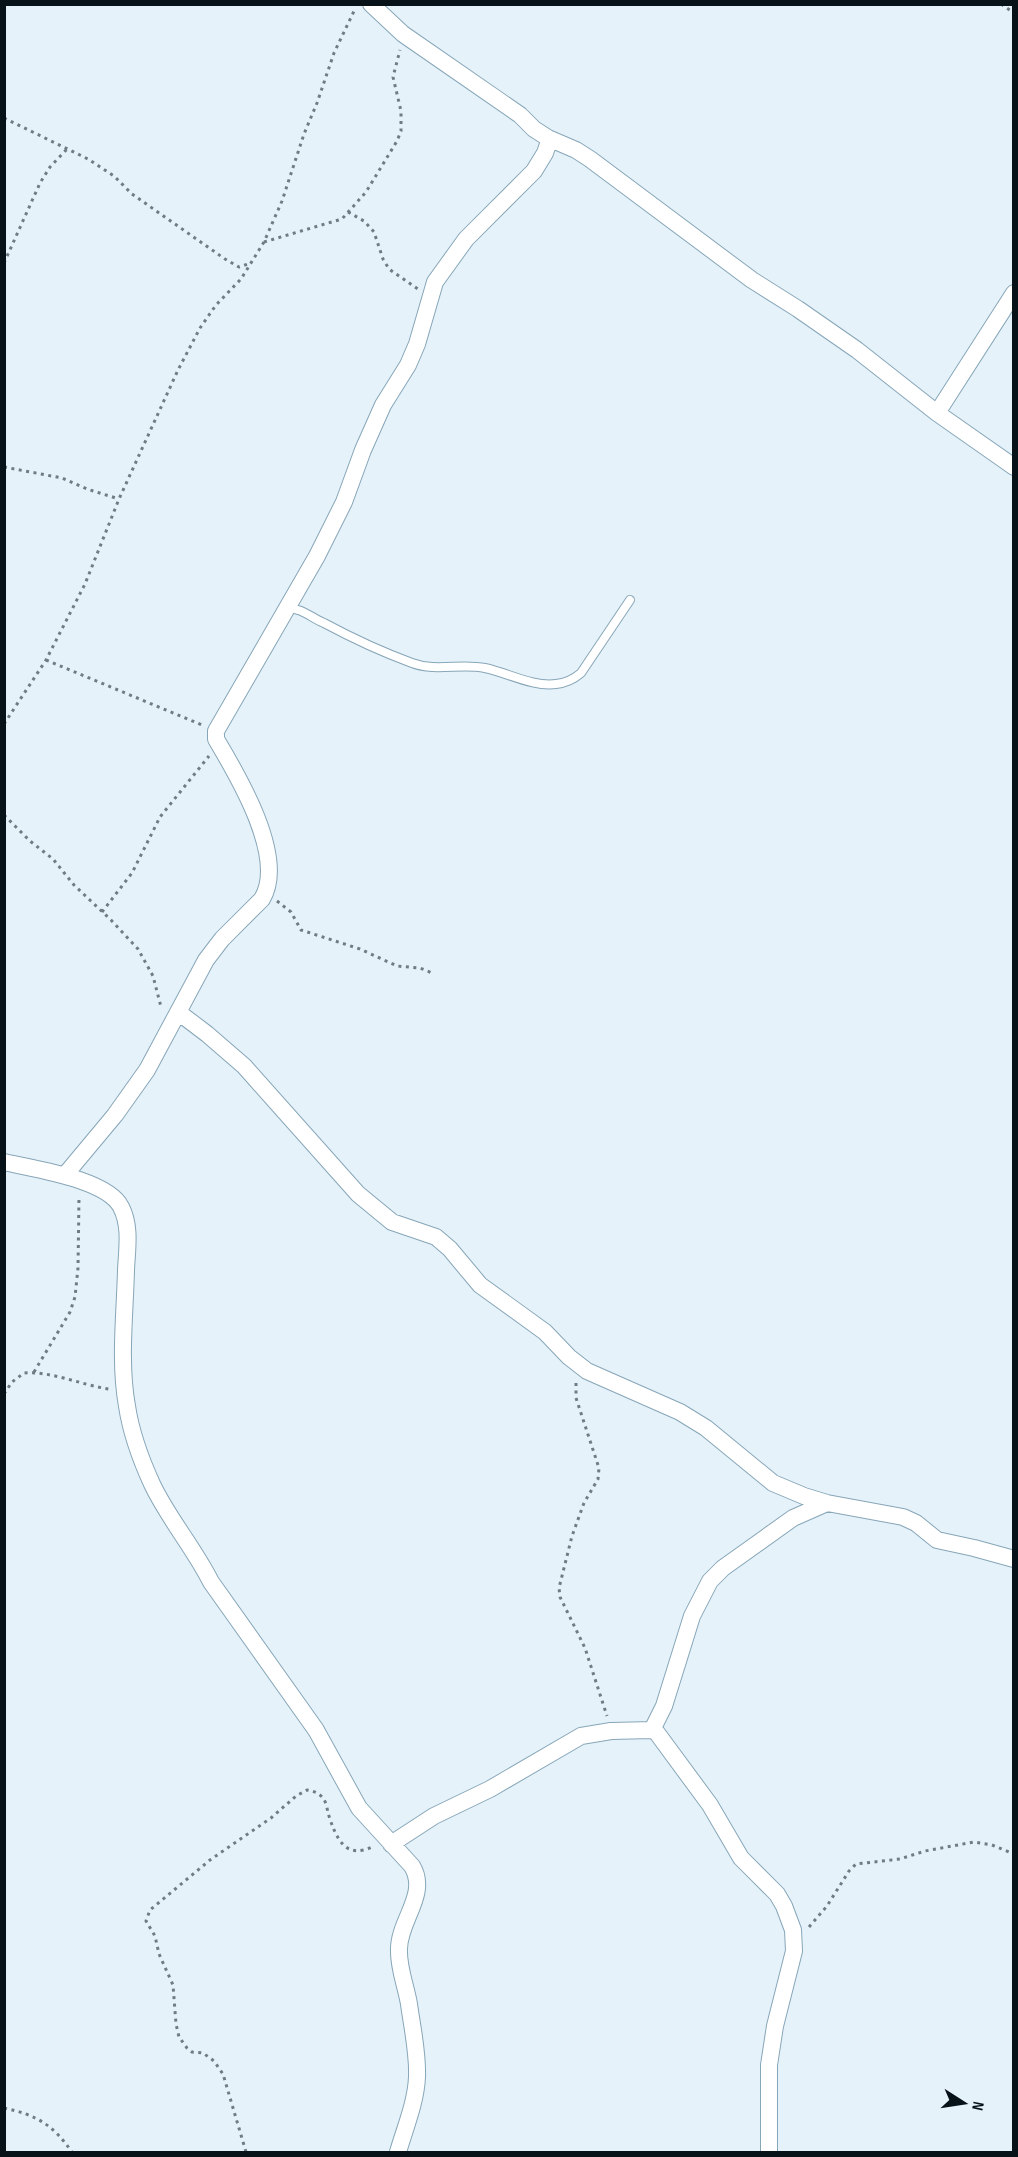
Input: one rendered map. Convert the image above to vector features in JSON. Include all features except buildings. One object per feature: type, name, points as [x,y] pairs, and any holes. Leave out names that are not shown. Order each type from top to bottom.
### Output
[{"type":"street","points":[[371,4],[403,34],[520,115],[534,129],[590,159],[752,280],[857,350],[937,413],[1014,467]]},
{"type":"street","points":[[72,1178],[147,1070],[206,960],[222,939],[266,893],[269,878],[268,859],[262,835],[217,737],[286,608],[317,556],[344,502],[383,405],[408,365],[417,344],[435,282],[466,239],[534,171],[545,153],[548,138]]},
{"type":"street","points":[[937,413],[1014,293]]},
{"type":"street","points":[[175,1019],[207,1034],[244,1066],[358,1194],[392,1222],[436,1237],[450,1249],[480,1285],[545,1332],[587,1371],[680,1412],[706,1428],[773,1483],[827,1503],[903,1517],[916,1523],[937,1540],[1014,1559]]},
{"type":"street","points":[[4,1162],[72,1178],[101,1189],[121,1205],[128,1232],[125,1392],[130,1424],[153,1485],[211,1582],[316,1730],[359,1808],[417,1874],[415,1900],[404,1924],[399,1949],[407,1990],[417,2072],[411,2108],[398,2152]]},
{"type":"street","points":[[652,1730],[664,1706],[692,1616],[710,1581],[723,1568],[793,1518],[827,1503]]},
{"type":"street","points":[[388,1842],[434,1816],[490,1790],[581,1736],[611,1731],[652,1730],[662,1738],[704,1798],[741,1858],[777,1894],[789,1918],[795,1943],[775,2026],[769,2065],[769,2152]]},
{"type":"lane","points":[[286,608],[299,608],[322,622],[414,664],[431,668],[464,665],[485,668],[537,683],[555,685],[574,679],[581,673],[630,600]]},
{"type":"path","points":[[4,724],[46,660],[85,585],[119,499],[178,370],[200,328],[216,305],[241,279],[264,242],[282,201],[334,53],[358,4]]},
{"type":"path","points":[[1001,4],[1014,13]]},
{"type":"path","points":[[264,242],[342,219],[366,192],[401,131],[401,111],[393,77],[403,34]]},
{"type":"path","points":[[4,118],[68,148],[114,176],[132,194],[225,260],[239,267],[250,264]]},
{"type":"path","points":[[4,262],[40,183],[50,167],[68,148]]},
{"type":"path","points":[[348,212],[364,221],[374,232],[383,259],[389,269],[430,297]]},
{"type":"path","points":[[4,467],[62,478],[119,499]]},
{"type":"path","points":[[46,660],[217,737],[202,766],[160,817],[132,873],[102,912]]},
{"type":"path","points":[[4,815],[30,841],[53,859],[74,885],[138,949],[153,976],[162,1009],[175,1019]]},
{"type":"path","points":[[266,893],[291,912],[301,930],[360,949],[397,966],[420,968],[432,973]]},
{"type":"path","points":[[34,1372],[70,1312],[75,1298],[78,1268],[72,1178]]},
{"type":"path","points":[[578,1364],[576,1398],[599,1468],[598,1479],[584,1503],[563,1566],[559,1588],[560,1597],[585,1648],[611,1731]]},
{"type":"path","points":[[4,1394],[12,1382],[24,1373],[34,1372],[86,1386],[125,1392]]},
{"type":"path","points":[[246,2152],[223,2073],[218,2065],[203,2053],[192,2052],[187,2048],[179,2037],[173,1985],[159,1954],[155,1936],[146,1921],[146,1916],[150,1910],[210,1860],[271,1818],[296,1796],[308,1790],[320,1794],[324,1799],[339,1837],[351,1851],[366,1850],[388,1842]]},
{"type":"path","points":[[795,1943],[826,1906],[856,1864],[900,1859],[924,1851],[974,1842],[992,1845],[1014,1854]]},
{"type":"path","points":[[4,2108],[38,2118],[55,2130],[72,2152]]}]
